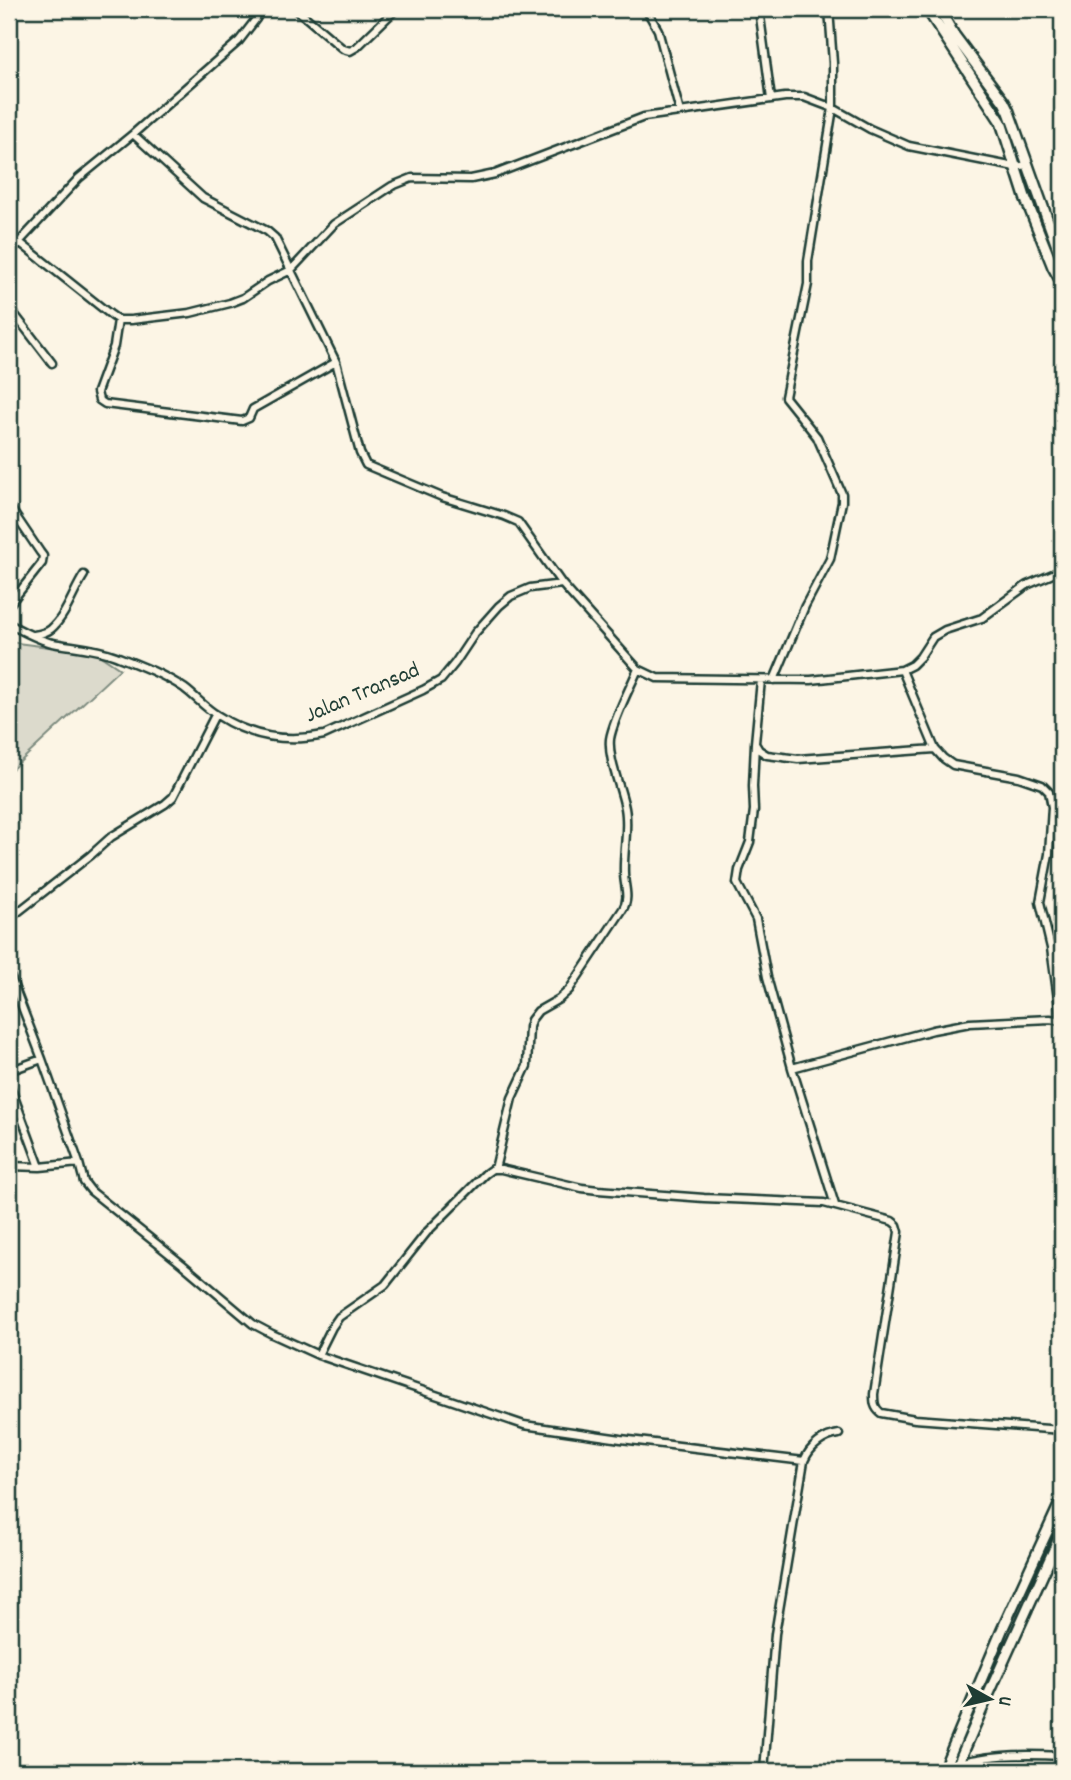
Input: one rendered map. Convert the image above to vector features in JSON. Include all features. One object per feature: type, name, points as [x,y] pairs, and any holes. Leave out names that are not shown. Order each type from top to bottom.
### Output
[{"type":"street","points":[[9,253],[79,178],[239,41],[261,9]]},
{"type":"street","points":[[296,9],[343,49],[350,51],[396,9]]},
{"type":"street","points":[[646,9],[658,30],[680,112]]},
{"type":"street","points":[[759,9],[771,99]]},
{"type":"street","points":[[774,680],[804,606],[830,559],[842,502],[842,494],[820,441],[785,397],[808,284],[808,261],[833,108],[829,9]]},
{"type":"street","points":[[927,9],[996,112],[1025,197],[1062,284]]},
{"type":"street","points":[[939,9],[954,35],[1004,102],[1062,260]]},
{"type":"street","points":[[18,242],[118,320],[131,320],[190,313],[243,298],[291,270],[334,224],[392,186],[412,178],[471,179],[495,174],[644,117],[771,99],[804,97],[833,108],[870,129],[909,146],[1015,167],[1028,165]]},
{"type":"street","points":[[133,134],[202,198],[272,234],[335,362],[360,453],[366,465],[442,497],[512,519],[522,527],[562,584],[638,668],[657,678],[811,680],[902,670],[920,657],[933,637],[945,630],[982,618],[1027,585],[1062,570]]},
{"type":"street","points":[[9,307],[52,363]]},
{"type":"street","points":[[118,320],[114,346],[97,392],[99,400],[105,404],[242,421],[248,418],[253,409],[335,362]]},
{"type":"street","points":[[9,506],[43,559],[9,605]]},
{"type":"street","points":[[33,635],[47,632],[53,627],[67,608],[84,575]]},
{"type":"street","name":"Jalan Transad","points":[[9,624],[51,643],[103,651],[161,675],[184,688],[215,715],[242,728],[269,737],[308,738],[324,735],[441,680],[475,633],[511,596],[530,588],[562,584]]},
{"type":"street","points":[[495,1169],[512,1098],[527,1066],[531,1020],[538,1011],[569,990],[627,900],[624,873],[625,808],[610,742],[638,668]]},
{"type":"street","points":[[792,1068],[933,1030],[970,1023],[1050,1019],[1062,1021],[1051,948],[1040,902],[1049,854],[1051,796],[1042,785],[1019,776],[953,765],[943,758],[935,749],[902,670]]},
{"type":"street","points":[[761,680],[755,743],[754,810],[750,842],[738,870],[737,883],[756,919],[767,977],[792,1068],[835,1205]]},
{"type":"street","points":[[9,919],[111,837],[173,797],[215,715]]},
{"type":"street","points":[[755,743],[759,750],[767,755],[797,759],[935,749]]},
{"type":"street","points":[[9,973],[43,1059],[84,1182],[91,1191],[253,1324],[318,1355],[524,1424],[621,1440],[804,1461]]},
{"type":"street","points":[[9,1072],[43,1059]]},
{"type":"street","points":[[9,1083],[40,1167]]},
{"type":"street","points":[[9,1166],[40,1167],[79,1163]]},
{"type":"street","points":[[318,1355],[339,1317],[385,1285],[427,1232],[485,1174],[495,1169],[598,1190],[835,1205],[892,1221],[899,1232],[874,1394],[877,1411],[915,1419],[1062,1430]]},
{"type":"street","points":[[764,1771],[775,1634],[804,1461],[816,1444],[831,1435],[839,1434]]},
{"type":"street","points":[[951,1768],[1002,1630],[1062,1499]]},
{"type":"street","points":[[951,1768],[986,1700],[1062,1532]]},
{"type":"street","points":[[951,1768],[975,1759],[1013,1755],[1062,1756]]},
{"type":"shaded area","points":[[9,642],[96,653],[120,669],[9,772]]}]
